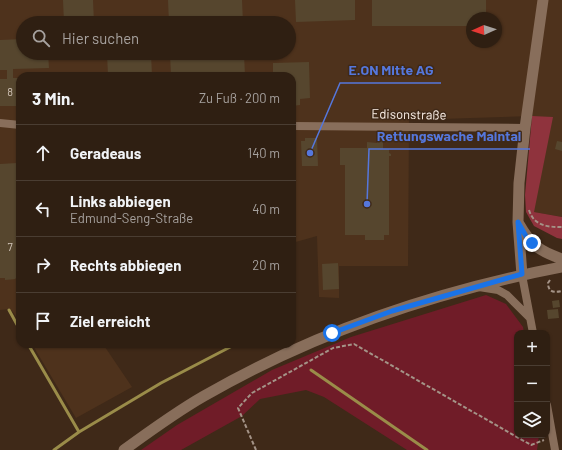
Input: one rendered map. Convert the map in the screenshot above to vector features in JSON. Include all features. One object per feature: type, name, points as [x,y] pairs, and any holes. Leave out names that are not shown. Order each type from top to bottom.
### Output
[{"type":"main road","points":[[522,274],[518,222],[519,183],[525,128],[543,0]]},
{"type":"main road","points":[[518,222],[527,238],[539,249],[562,259]]},
{"type":"main road","points":[[124,450],[178,412],[204,396],[293,350],[332,333],[392,311],[522,274],[562,267]]},
{"type":"street","points":[[0,123],[16,125]]},
{"type":"street","name":"Edisonstraße","points":[[296,126],[525,128]]},
{"type":"street","points":[[522,274],[532,330]]},
{"type":"street","points":[[476,287],[498,290],[507,295],[530,318]]},
{"type":"street","points":[[550,422],[555,450]]},
{"type":"path","points":[[529,209],[531,217],[541,225],[562,227]]},
{"type":"path","points":[[555,278],[548,283],[548,288],[550,291],[562,292]]},
{"type":"path","points":[[256,450],[238,408],[252,393],[333,348],[354,344],[531,444],[553,438]]},
{"type":"shaded area","points":[[0,0],[562,0],[562,217],[534,212],[532,116],[409,120],[408,266],[339,266],[339,298],[319,297],[317,236],[296,242],[296,72],[16,72],[16,317],[9,309],[0,310]]},
{"type":"shaded area","points":[[532,116],[553,117],[534,212],[562,217],[562,239],[534,226],[526,212],[525,195]]},
{"type":"shaded area","points":[[486,295],[506,304],[523,327],[524,330],[514,330],[514,438],[539,438],[537,450],[407,450],[324,397],[306,390],[260,399],[242,416],[181,450],[141,450],[177,425],[272,370],[351,337]]},
{"type":"shaded area","points":[[34,348],[106,348],[132,387],[76,418]]},
{"type":"building","points":[[63,0],[93,0],[94,16],[64,16]]},
{"type":"building","points":[[168,0],[242,0],[243,16],[169,16]]},
{"type":"building","points":[[295,0],[355,0],[355,20],[296,22]]},
{"type":"building","points":[[372,0],[486,0],[486,12],[466,12],[466,26],[372,26]]},
{"type":"building","points":[[16,39],[16,60],[48,60],[49,68],[13,69],[13,78],[16,78],[16,106],[0,106],[0,79],[7,79],[7,70],[0,70],[0,40]]},
{"type":"building","points":[[107,60],[151,60],[152,72],[108,72]]},
{"type":"building","points":[[170,60],[244,60],[245,72],[171,72]]},
{"type":"building","points":[[309,62],[310,98],[300,99],[300,105],[296,106],[296,72],[273,72],[273,63]]},
{"type":"building","points":[[305,138],[317,138],[318,166],[302,166],[301,141],[305,141]]},
{"type":"building","points":[[377,139],[383,139],[383,149],[389,149],[389,153],[391,154],[391,156],[389,156],[389,235],[384,235],[384,240],[365,240],[365,235],[345,235],[345,165],[340,165],[340,148],[367,148],[367,142],[377,143]]},
{"type":"building","points":[[557,141],[562,142],[562,151],[555,149]]},
{"type":"building","points":[[16,163],[16,279],[5,280],[5,278],[0,278],[0,164]]},
{"type":"building","points":[[338,263],[339,289],[323,290],[322,264]]},
{"type":"building","points":[[559,300],[560,307],[553,308],[552,301]]},
{"type":"building","points":[[558,309],[559,318],[548,319],[547,310]]},
{"type":"waterway","points":[[9,310],[16,323]]},
{"type":"waterway","points":[[30,348],[79,432],[161,383],[228,348]]},
{"type":"waterway","points":[[311,370],[427,450]]},
{"type":"waterway","points":[[54,450],[79,432]]},
{"type":"place","name":"E.ON Mitte AG","points":[[310,153]]},
{"type":"place","name":"Rettungswache Maintal","points":[[367,204]]},
{"type":"route","points":[[332,333],[392,311],[522,274],[518,222],[527,238],[532,243]]}]
